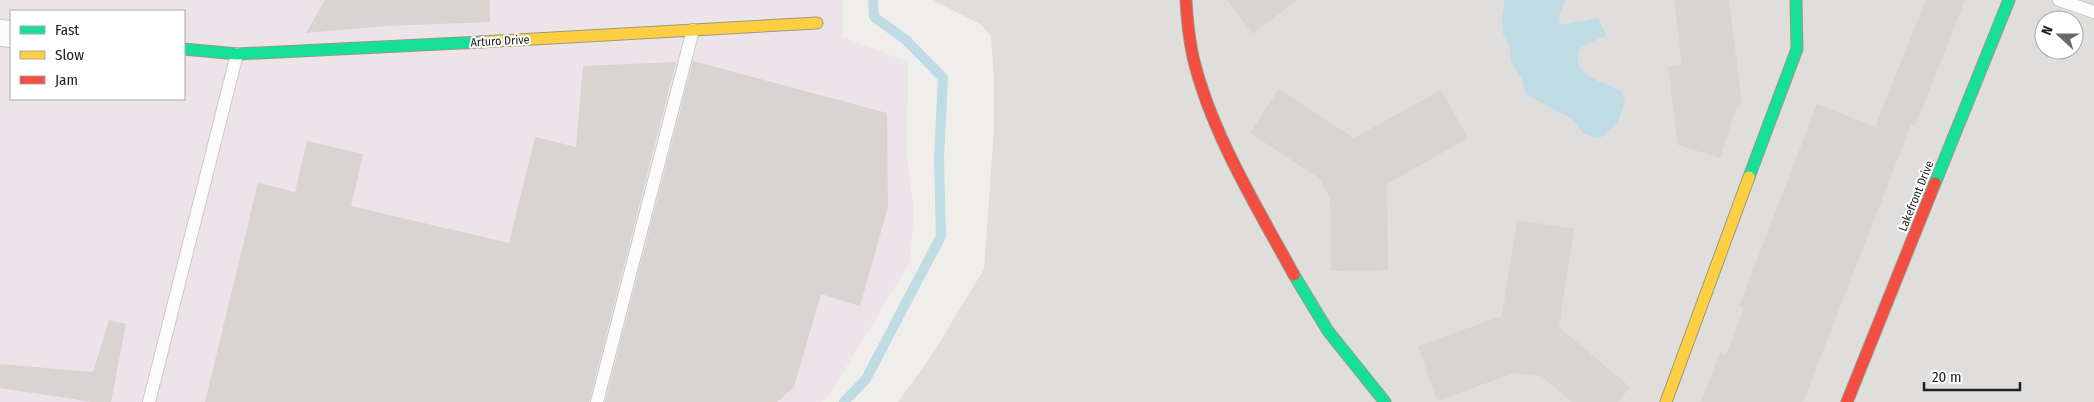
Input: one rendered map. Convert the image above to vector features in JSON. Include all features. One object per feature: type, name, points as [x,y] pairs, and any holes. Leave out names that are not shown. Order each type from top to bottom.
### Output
[{"type":"street","points":[[1186,0],[1190,42],[1198,77],[1210,109],[1245,182],[1312,306],[1345,353],[1385,402]]},
{"type":"street","points":[[1666,402],[1797,49],[1796,0]]},
{"type":"street","name":"Lakefront Drive","points":[[1848,402],[2010,0]]},
{"type":"street","name":"Arturo Drive","points":[[185,49],[237,54],[817,23]]},
{"type":"lane","points":[[2059,0],[2094,12]]},
{"type":"lane","points":[[597,402],[693,30]]},
{"type":"lane","points":[[150,402],[237,54]]},
{"type":"shaded area","points":[[0,0],[843,0],[843,37],[908,62],[907,159],[914,209],[910,262],[827,399],[820,402],[0,402]]},
{"type":"shaded area","points":[[933,0],[2094,0],[2094,402],[898,402],[930,358],[984,269],[994,130],[994,78],[991,36],[980,24]]},
{"type":"shaded area","points":[[2094,0],[2094,56],[2084,52],[2084,24]]},
{"type":"water","points":[[1505,0],[1565,0],[1559,15],[1562,25],[1598,18],[1606,35],[1580,48],[1579,66],[1590,77],[1622,92],[1625,102],[1618,121],[1602,137],[1596,138],[1584,134],[1574,121],[1567,116],[1525,92],[1521,77],[1512,63],[1509,46],[1503,34],[1502,14]]},
{"type":"building","points":[[325,0],[490,0],[490,22],[386,26],[306,33]]},
{"type":"building","points":[[1227,0],[1297,0],[1253,34]]},
{"type":"building","points":[[1674,0],[1729,0],[1742,103],[1737,105],[1720,158],[1678,145],[1668,67],[1682,65]]},
{"type":"building","points":[[1926,0],[1965,0],[1915,126],[1911,125],[1803,402],[1701,402],[1720,352],[1726,355],[1744,308],[1739,306],[1817,104],[1875,127]]},
{"type":"building","points":[[693,61],[887,113],[888,207],[860,306],[821,294],[794,387],[777,402],[605,402]]},
{"type":"building","points":[[676,62],[589,402],[205,402],[258,183],[295,192],[307,141],[363,154],[351,206],[509,243],[535,137],[576,147],[583,66]]},
{"type":"building","points":[[1279,89],[1354,138],[1441,90],[1468,138],[1387,184],[1388,270],[1331,271],[1330,198],[1319,178],[1250,133]]},
{"type":"building","points":[[1517,220],[1574,229],[1559,327],[1630,387],[1618,402],[1572,402],[1541,376],[1514,373],[1437,401],[1418,346],[1502,316]]},
{"type":"building","points":[[109,320],[126,324],[111,402],[93,402],[0,388],[0,364],[93,372]]},
{"type":"waterway","points":[[844,402],[866,379],[941,236],[939,158],[943,78],[906,40],[874,17],[873,0]]},
{"type":"traffic: fast","points":[[1749,177],[1797,49],[1796,0]]},
{"type":"traffic: fast","points":[[1935,183],[2009,0]]},
{"type":"traffic: fast","points":[[185,49],[237,54],[481,42]]},
{"type":"traffic: fast","points":[[1294,275],[1328,331],[1385,402]]},
{"type":"traffic: slow","points":[[481,42],[817,23]]},
{"type":"traffic: slow","points":[[1666,402],[1749,177]]},
{"type":"traffic: jam","points":[[1186,0],[1193,57],[1211,114],[1236,169],[1294,275]]},
{"type":"traffic: jam","points":[[1847,402],[1935,183]]}]
